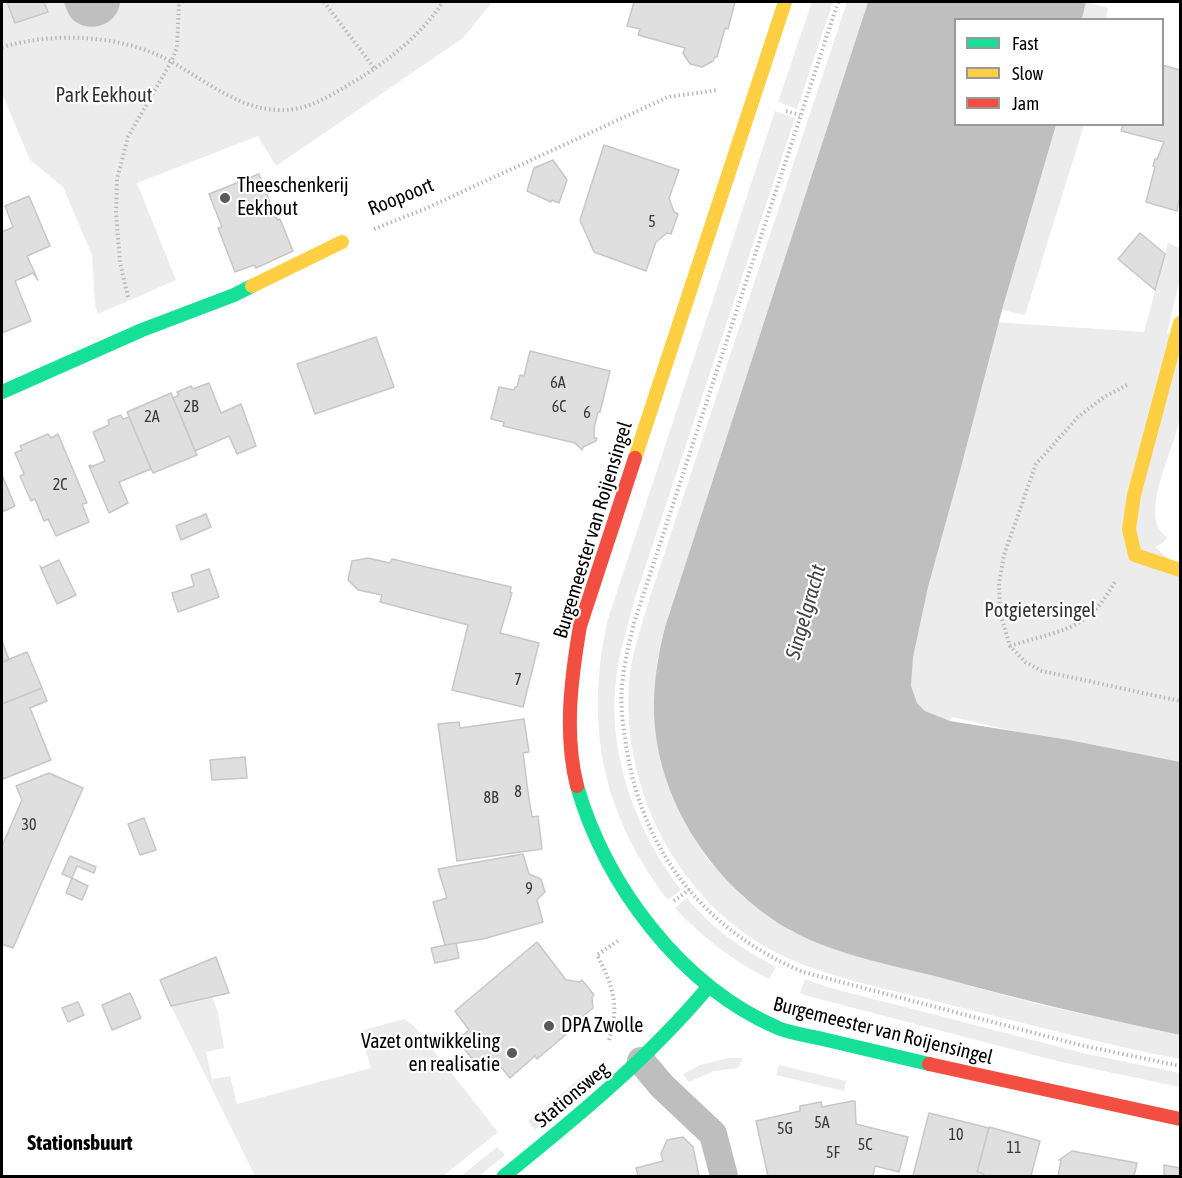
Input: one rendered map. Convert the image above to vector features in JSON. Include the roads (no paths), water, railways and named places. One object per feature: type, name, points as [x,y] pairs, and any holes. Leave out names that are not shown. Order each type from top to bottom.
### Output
[{"type":"main road","name":"Burgemeester van Roijensingel","points":[[785,2],[580,626],[571,676],[570,730],[571,755],[586,814],[612,867],[645,921],[664,944],[709,986],[742,1010],[781,1029],[1088,1101],[1180,1119]]},
{"type":"main road","points":[[2,392],[142,330],[234,295],[342,242]]},
{"type":"main road","points":[[1180,323],[1134,495],[1129,529],[1135,555],[1180,570]]},
{"type":"main road","name":"Stationsweg","points":[[504,1176],[641,1061],[675,1027],[709,986]]},
{"type":"street","points":[[641,1061],[662,1086],[713,1134],[724,1176]]},
{"type":"water","points":[[64,2],[120,2],[114,17],[94,27],[79,24],[72,19]]},
{"type":"water","name":"Singelgracht","points":[[868,2],[1086,2],[1082,18],[954,18],[954,126],[1056,126],[1002,310],[928,587],[913,657],[911,686],[917,703],[925,711],[950,721],[1069,740],[1180,762],[1180,1035],[1031,1001],[864,958],[807,939],[761,911],[711,862],[691,832],[675,801],[663,768],[656,734],[654,699],[665,627]]},
{"type":"place","name":"Theeschenkerij Eekhout","points":[[225,198]]},
{"type":"place","name":"DPA Zwolle","points":[[549,1026]]},
{"type":"place","name":"Vazet ontwikkeling en realisatie","points":[[512,1053]]},
{"type":"district","name":"Stationsbuurt","points":[[80,1143]]},
{"type":"park label","name":"Park Eekhout","points":[[104,96]]},
{"type":"park label","name":"Potgietersingel","points":[[1040,611]]}]
